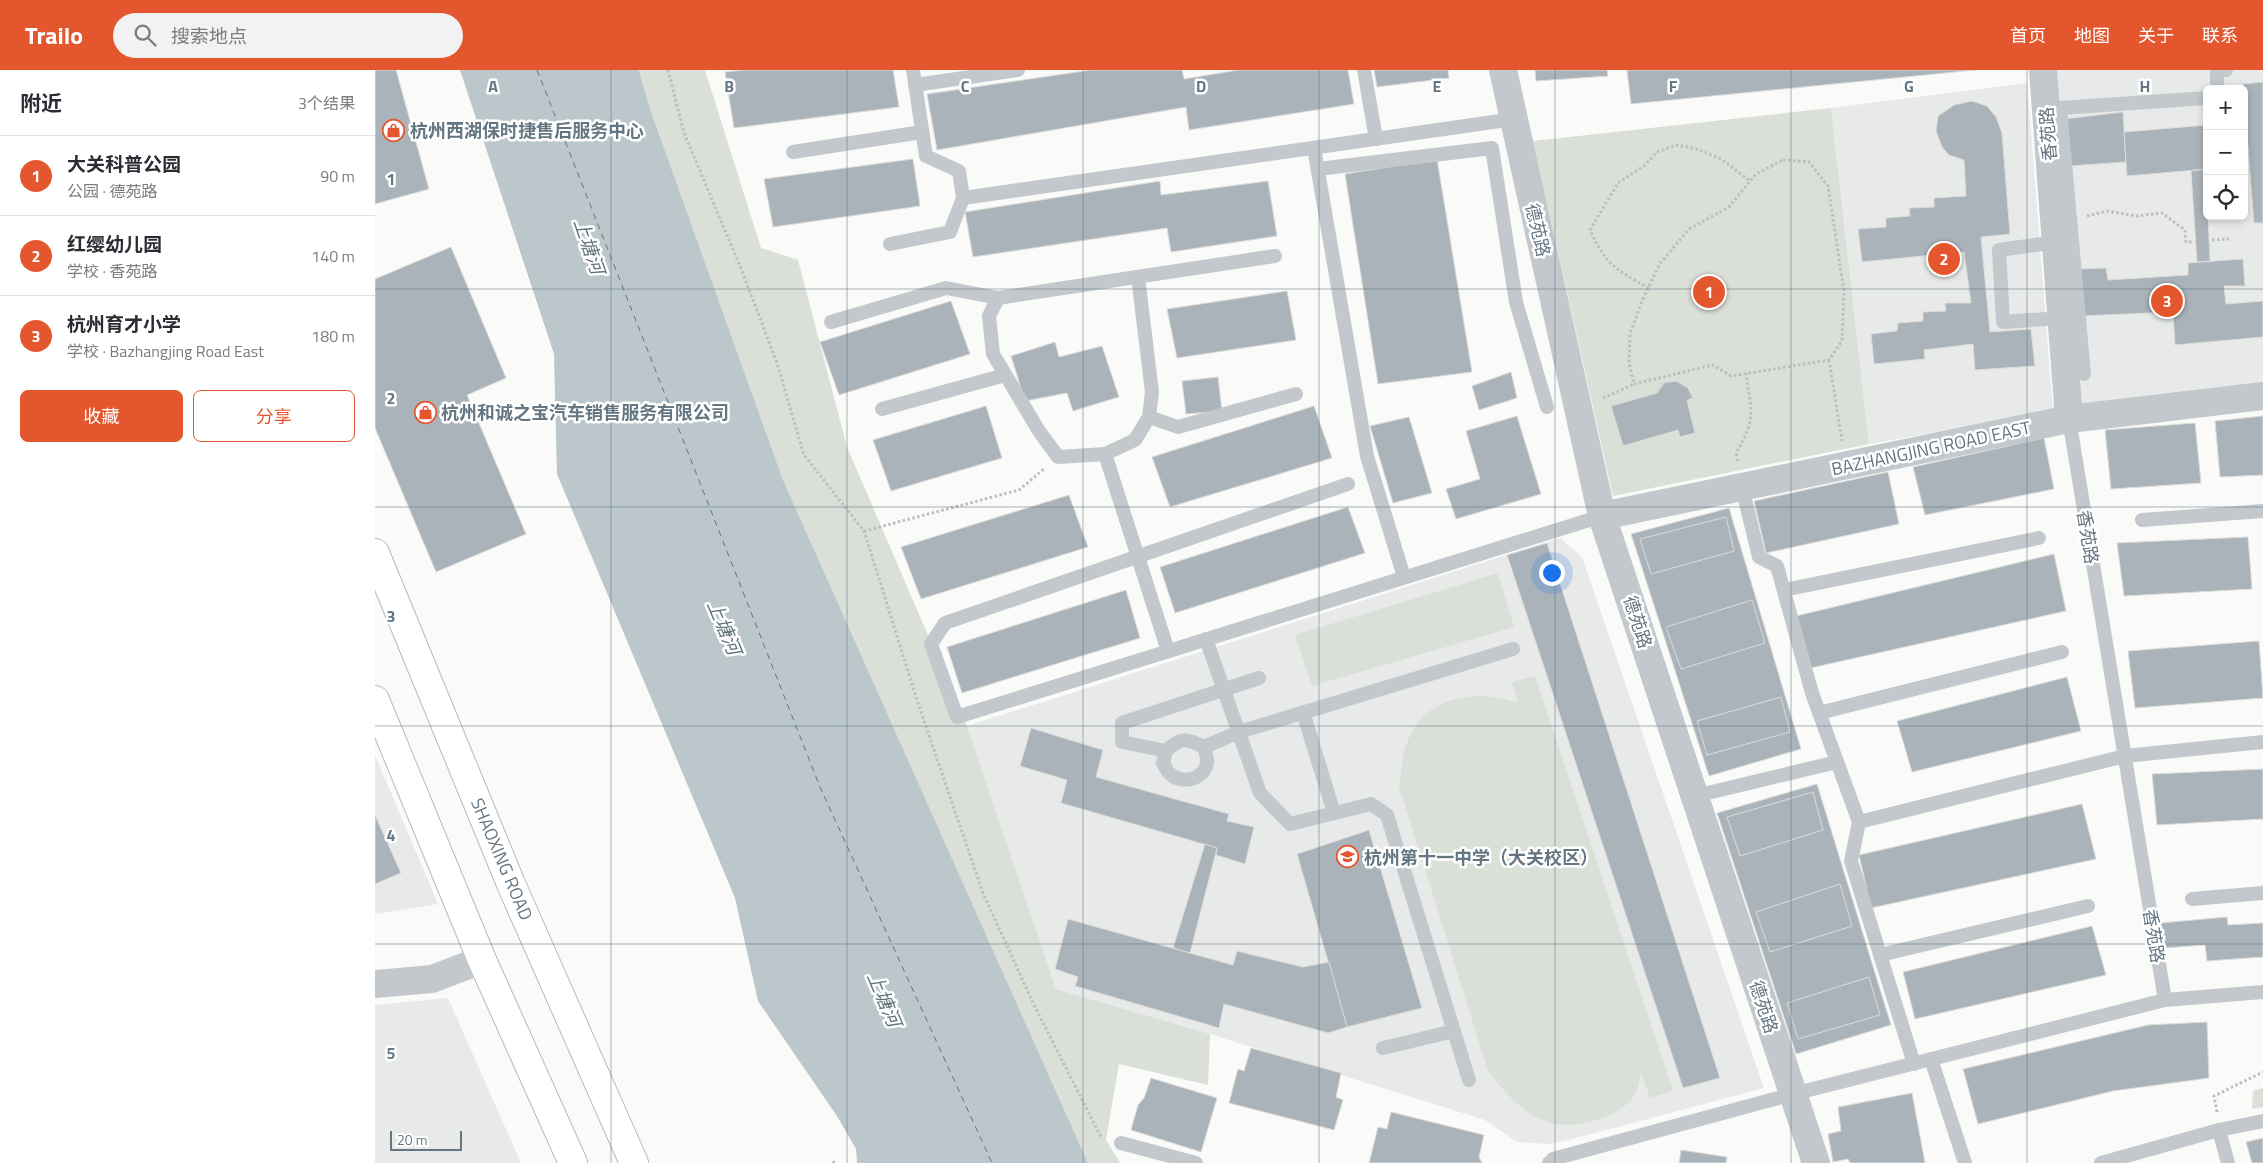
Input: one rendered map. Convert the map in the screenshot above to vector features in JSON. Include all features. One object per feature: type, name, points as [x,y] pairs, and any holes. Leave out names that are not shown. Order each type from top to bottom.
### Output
[{"type":"main road","name":"SHAOXING ROAD","points":[[375,553],[511,884],[634,1163]]},
{"type":"main road","points":[[375,700],[381,732],[573,1163]]},
{"type":"street","name":"德苑路","points":[[1503,70],[1602,516],[1816,1163]]},
{"type":"street","name":"香苑路","points":[[2043,70],[2060,228],[2061,318],[2069,419]]},
{"type":"street","name":"BAZHANGJING ROAD EAST","points":[[1602,516],[2069,419],[2263,396]]},
{"type":"street","points":[[375,984],[432,979],[483,960]]},
{"type":"lane","points":[[890,244],[950,232],[963,198],[959,171],[925,156],[913,70]]},
{"type":"lane","points":[[915,85],[1018,70]]},
{"type":"lane","points":[[1364,70],[1376,139]]},
{"type":"lane","points":[[2217,85],[2217,71],[2226,70]]},
{"type":"lane","points":[[2084,374],[2060,228],[2060,108],[2203,98]]},
{"type":"lane","points":[[963,198],[1514,119]]},
{"type":"lane","points":[[793,152],[922,132]]},
{"type":"lane","points":[[1314,148],[1367,456],[1404,577]]},
{"type":"lane","points":[[1318,169],[1492,148],[1516,302],[1547,407]]},
{"type":"lane","points":[[2060,228],[1999,250],[2003,322],[2061,318]]},
{"type":"lane","points":[[831,322],[946,288],[998,298],[1275,256]]},
{"type":"lane","points":[[998,298],[989,316],[993,354],[1039,431],[1058,457],[1105,454],[1135,440],[1149,417],[1152,392],[1138,277]]},
{"type":"lane","points":[[881,409],[1005,375]]},
{"type":"lane","points":[[1149,417],[1178,428],[1296,394]]},
{"type":"lane","name":"香苑路","points":[[2069,419],[2165,1000]]},
{"type":"lane","points":[[1105,454],[1168,650]]},
{"type":"lane","points":[[1348,484],[945,623],[931,644],[957,716],[1602,516]]},
{"type":"lane","points":[[1742,487],[1759,557],[1777,566],[1812,693],[1859,822],[1851,861],[1914,1064]]},
{"type":"lane","points":[[2142,520],[2263,511]]},
{"type":"lane","points":[[1784,590],[2039,538]]},
{"type":"lane","points":[[1206,639],[1260,793],[1290,824],[1371,804],[1387,815],[1469,1080]]},
{"type":"lane","points":[[1204,748],[1239,732],[1513,649]]},
{"type":"lane","points":[[1819,713],[2062,652]]},
{"type":"lane","points":[[1166,751],[1122,742],[1122,723],[1259,678]]},
{"type":"lane","points":[[1303,712],[1335,813]]},
{"type":"lane","points":[[1190,740],[1204,748],[1207,762],[1204,771],[1195,779],[1179,780],[1169,773],[1163,763],[1166,751],[1177,741],[1190,740]]},
{"type":"lane","points":[[1859,822],[2125,756],[2263,742]]},
{"type":"lane","points":[[1695,796],[1837,762]]},
{"type":"lane","points":[[2192,899],[2263,893]]},
{"type":"lane","points":[[1881,955],[2088,906]]},
{"type":"lane","points":[[1549,1163],[1553,1159],[1793,1094],[2165,1000],[2263,992]]},
{"type":"lane","points":[[1383,1048],[1454,1031]]},
{"type":"lane","points":[[1931,1060],[1965,1163]]},
{"type":"lane","points":[[2101,1163],[2219,1130],[2263,1121]]},
{"type":"lane","points":[[2219,1130],[2227,1163]]},
{"type":"lane","points":[[1121,1143],[1196,1163]]},
{"type":"path","points":[[668,70],[684,134],[740,266],[773,354],[804,455],[864,531],[918,703],[983,893],[1034,1006],[1107,1147]]},
{"type":"path","points":[[1649,288],[1617,271],[1600,250],[1591,230],[1618,182],[1644,166],[1657,152],[1676,145],[1697,149],[1721,159],[1751,181]]},
{"type":"path","points":[[1634,384],[1629,363],[1630,334],[1659,265],[1689,229],[1729,208],[1756,174],[1783,160],[1809,162],[1828,186],[1844,291],[1841,341],[1829,360],[1846,465]]},
{"type":"path","points":[[2060,228],[2107,211],[2136,216],[2162,213],[2185,230],[2186,242],[2194,242]]},
{"type":"path","points":[[2212,240],[2229,239]]},
{"type":"path","points":[[1577,404],[1606,397],[1634,384],[1713,365],[1731,376],[1829,360]]},
{"type":"path","points":[[1742,487],[1736,453],[1748,433],[1752,417],[1746,374]]},
{"type":"path","points":[[864,531],[1019,490],[1058,457]]},
{"type":"path","points":[[2219,1130],[2214,1096],[2263,1072]]},
{"type":"shaded area","points":[[639,70],[705,70],[761,248],[798,260],[847,447],[967,726],[1056,989],[1210,1034],[1208,1085],[1119,1064],[1106,1140],[1120,1163],[1088,1163],[783,480],[649,106]]},
{"type":"shaded area","points":[[2054,70],[2263,70],[2263,385],[2079,406]]},
{"type":"shaded area","points":[[2027,83],[2053,411],[1869,444],[1831,108]]},
{"type":"shaded area","points":[[1831,108],[1869,444],[1613,496],[1533,141]]},
{"type":"shaded area","name":"杭州第十一中学（大关校区）","points":[[1560,538],[1582,557],[1764,1088],[1569,1140],[1549,1144],[1517,1142],[1485,1120],[1210,1034],[1056,989],[967,726]]},
{"type":"shaded area","points":[[1498,573],[1514,627],[1312,686],[1295,635]]},
{"type":"shaded area","points":[[1535,676],[1673,1091],[1650,1098],[1641,1072],[1636,1093],[1620,1109],[1600,1119],[1565,1125],[1545,1121],[1528,1112],[1513,1100],[1488,1071],[1399,786],[1403,757],[1410,736],[1422,718],[1433,709],[1446,702],[1474,696],[1504,699],[1518,703],[1512,682]]},
{"type":"shaded area","points":[[375,755],[438,904],[375,914]]},
{"type":"shaded area","points":[[448,998],[521,1163],[375,1163],[375,1005]]},
{"type":"shaded area","points":[[2263,1088],[2263,1107],[2252,1109],[2253,1091]]},
{"type":"water","name":"上塘河","points":[[460,70],[639,70],[649,106],[783,480],[1088,1163],[857,1163],[856,1149],[837,1116],[758,1001],[735,898],[557,474],[554,354]]},
{"type":"building","name":"杭州西湖保时捷售后服务中心","points":[[375,70],[396,70],[429,189],[375,204]]},
{"type":"building","points":[[743,70],[893,70],[899,107],[734,128],[725,72]]},
{"type":"building","points":[[1091,70],[1182,70],[1184,79],[1238,70],[1348,70],[1354,104],[1189,130],[1186,107],[937,150],[927,94]]},
{"type":"building","points":[[1374,70],[1448,70],[1449,78],[1377,87]]},
{"type":"building","points":[[1535,70],[1607,70],[1608,76],[1536,81]]},
{"type":"building","points":[[1627,70],[1976,70],[1631,104]]},
{"type":"building","points":[[2263,82],[2263,223],[2254,223],[2248,147],[2248,85],[2243,84]]},
{"type":"building","points":[[1972,101],[1987,106],[1996,117],[2002,133],[2010,234],[1981,237],[1990,332],[2031,329],[2035,366],[1975,370],[1973,344],[1924,350],[1925,359],[1874,364],[1871,334],[1897,331],[1898,323],[1923,321],[1923,312],[1946,311],[1945,303],[1971,303],[1964,252],[1862,262],[1858,229],[1886,227],[1886,218],[1910,216],[1909,208],[1934,207],[1934,198],[1966,196],[1964,160],[1949,155],[1942,147],[1936,131],[1938,116],[1954,105]]},
{"type":"building","points":[[2123,112],[2126,162],[2069,166],[2064,119]]},
{"type":"building","points":[[2203,125],[2203,169],[2127,176],[2124,132]]},
{"type":"building","points":[[913,159],[920,206],[773,227],[764,179]]},
{"type":"building","points":[[1437,159],[1472,372],[1378,384],[1345,174]]},
{"type":"building","points":[[2203,170],[2203,220],[2208,220],[2210,261],[2197,262],[2191,171]]},
{"type":"building","points":[[1160,181],[1161,195],[1268,181],[1277,236],[1171,252],[1167,228],[973,257],[965,212]]},
{"type":"building","name":"杭州和诚之宝汽车销售服务有限公司","points":[[451,247],[506,378],[467,395],[526,534],[436,572],[375,428],[375,279]]},
{"type":"building","points":[[2243,259],[2245,286],[2224,286],[2226,304],[2263,301],[2263,337],[2175,345],[2173,312],[2082,316],[2077,269],[2106,268],[2108,280],[2188,275],[2188,263]]},
{"type":"building","points":[[1287,291],[1296,340],[1177,358],[1167,309]]},
{"type":"building","points":[[951,301],[970,354],[839,395],[820,342]]},
{"type":"building","points":[[1055,342],[1059,357],[1102,346],[1119,397],[1073,411],[1067,393],[1025,401],[1011,356]]},
{"type":"building","points":[[1511,372],[1517,398],[1479,410],[1472,386]]},
{"type":"building","points":[[1218,377],[1222,411],[1186,414],[1182,381]]},
{"type":"building","points":[[1676,381],[1688,388],[1693,398],[1687,400],[1695,433],[1680,437],[1678,430],[1623,446],[1611,406],[1657,393],[1664,383]]},
{"type":"building","points":[[986,406],[1002,458],[891,491],[873,440]]},
{"type":"building","points":[[1314,406],[1332,458],[1170,507],[1152,457]]},
{"type":"building","points":[[1517,416],[1541,494],[1456,519],[1446,489],[1480,479],[1466,431]]},
{"type":"building","points":[[2263,416],[2263,475],[2220,477],[2215,421]]},
{"type":"building","points":[[1409,417],[1432,493],[1393,503],[1370,426]]},
{"type":"building","points":[[2195,423],[2201,483],[2111,489],[2105,430]]},
{"type":"building","points":[[2044,438],[2054,489],[1925,515],[1913,467]]},
{"type":"building","points":[[1888,472],[1899,524],[1766,553],[1754,501]]},
{"type":"building","points":[[1069,495],[1088,547],[921,599],[901,547]]},
{"type":"building","points":[[1348,507],[1365,553],[1175,613],[1160,567]]},
{"type":"building","points":[[1729,508],[1801,749],[1709,776],[1631,534]]},
{"type":"building","points":[[1726,517],[1734,551],[1651,574],[1640,539]]},
{"type":"building","points":[[2248,537],[2252,589],[2124,596],[2117,543]]},
{"type":"building","points":[[1547,543],[1720,1078],[1683,1088],[1507,555]]},
{"type":"building","points":[[2054,554],[2066,611],[1806,669],[1792,617]]},
{"type":"building","points":[[1126,590],[1140,638],[962,693],[947,647]]},
{"type":"building","points":[[1752,600],[1765,643],[1681,669],[1666,627]]},
{"type":"building","points":[[2259,641],[2263,698],[2135,708],[2128,651]]},
{"type":"building","points":[[2067,677],[2081,731],[1912,772],[1897,721]]},
{"type":"building","points":[[1781,697],[1790,732],[1707,755],[1697,721]]},
{"type":"building","points":[[1031,728],[1103,750],[1096,777],[1229,814],[1227,821],[1254,827],[1245,864],[1216,855],[1217,848],[1061,803],[1067,780],[1020,766]]},
{"type":"building","points":[[2263,769],[2263,819],[2157,825],[2152,774]]},
{"type":"building","points":[[1817,784],[1891,1025],[1796,1054],[1717,813]]},
{"type":"building","points":[[1813,792],[1823,830],[1740,856],[1727,817]]},
{"type":"building","points":[[2082,804],[2096,859],[1871,908],[1859,855]]},
{"type":"building","points":[[375,815],[401,873],[375,884]]},
{"type":"building","points":[[1369,830],[1422,1008],[1347,1027],[1297,854]]},
{"type":"building","points":[[1205,844],[1217,848],[1190,953],[1173,948]]},
{"type":"building","points":[[1840,884],[1852,926],[1770,952],[1756,912]]},
{"type":"building","points":[[2227,917],[2228,925],[2263,923],[2263,957],[2207,961],[2205,945],[2164,948],[2160,923]]},
{"type":"building","points":[[1068,919],[1233,965],[1237,951],[1303,967],[1329,962],[1347,1027],[1328,1033],[1224,1004],[1219,1028],[1075,986],[1078,977],[1055,969]]},
{"type":"building","points":[[2092,926],[2106,975],[1915,1019],[1903,972]]},
{"type":"building","points":[[1869,977],[1880,1015],[1798,1039],[1787,1003]]},
{"type":"building","points":[[2207,1022],[2209,1078],[2113,1091],[1978,1124],[1963,1069],[2148,1025]]},
{"type":"building","points":[[1251,1048],[1341,1073],[1336,1097],[1343,1100],[1334,1130],[1229,1103],[1238,1069],[1244,1071]]},
{"type":"building","points":[[1151,1078],[1217,1098],[1201,1152],[1131,1130],[1138,1105],[1144,1098]]},
{"type":"building","points":[[1912,1093],[1925,1163],[1850,1163],[1848,1159],[1833,1162],[1828,1134],[1841,1131],[1838,1107]]},
{"type":"building","points":[[1391,1112],[1484,1135],[1479,1157],[1482,1163],[1369,1163],[1378,1127],[1387,1129]]},
{"type":"building","points":[[2263,1138],[2263,1163],[2252,1163],[2246,1142]]},
{"type":"building","points":[[1681,1150],[1727,1157],[1726,1163],[1679,1163]]},
{"type":"ferry route","points":[[537,70],[820,787],[992,1163]]},
{"type":"place","name":"杭州西湖保时捷售后服务中心","points":[[394,130]]},
{"type":"place","name":"红缨幼儿园","points":[[1944,259]]},
{"type":"place","name":"大关科普公园","points":[[1709,292]]},
{"type":"place","name":"杭州育才小学","points":[[2167,301]]},
{"type":"place","name":"杭州和诚之宝汽车销售服务有限公司","points":[[425,412]]},
{"type":"place","name":"杭州第十一中学（大关校区）","points":[[1348,857]]}]
